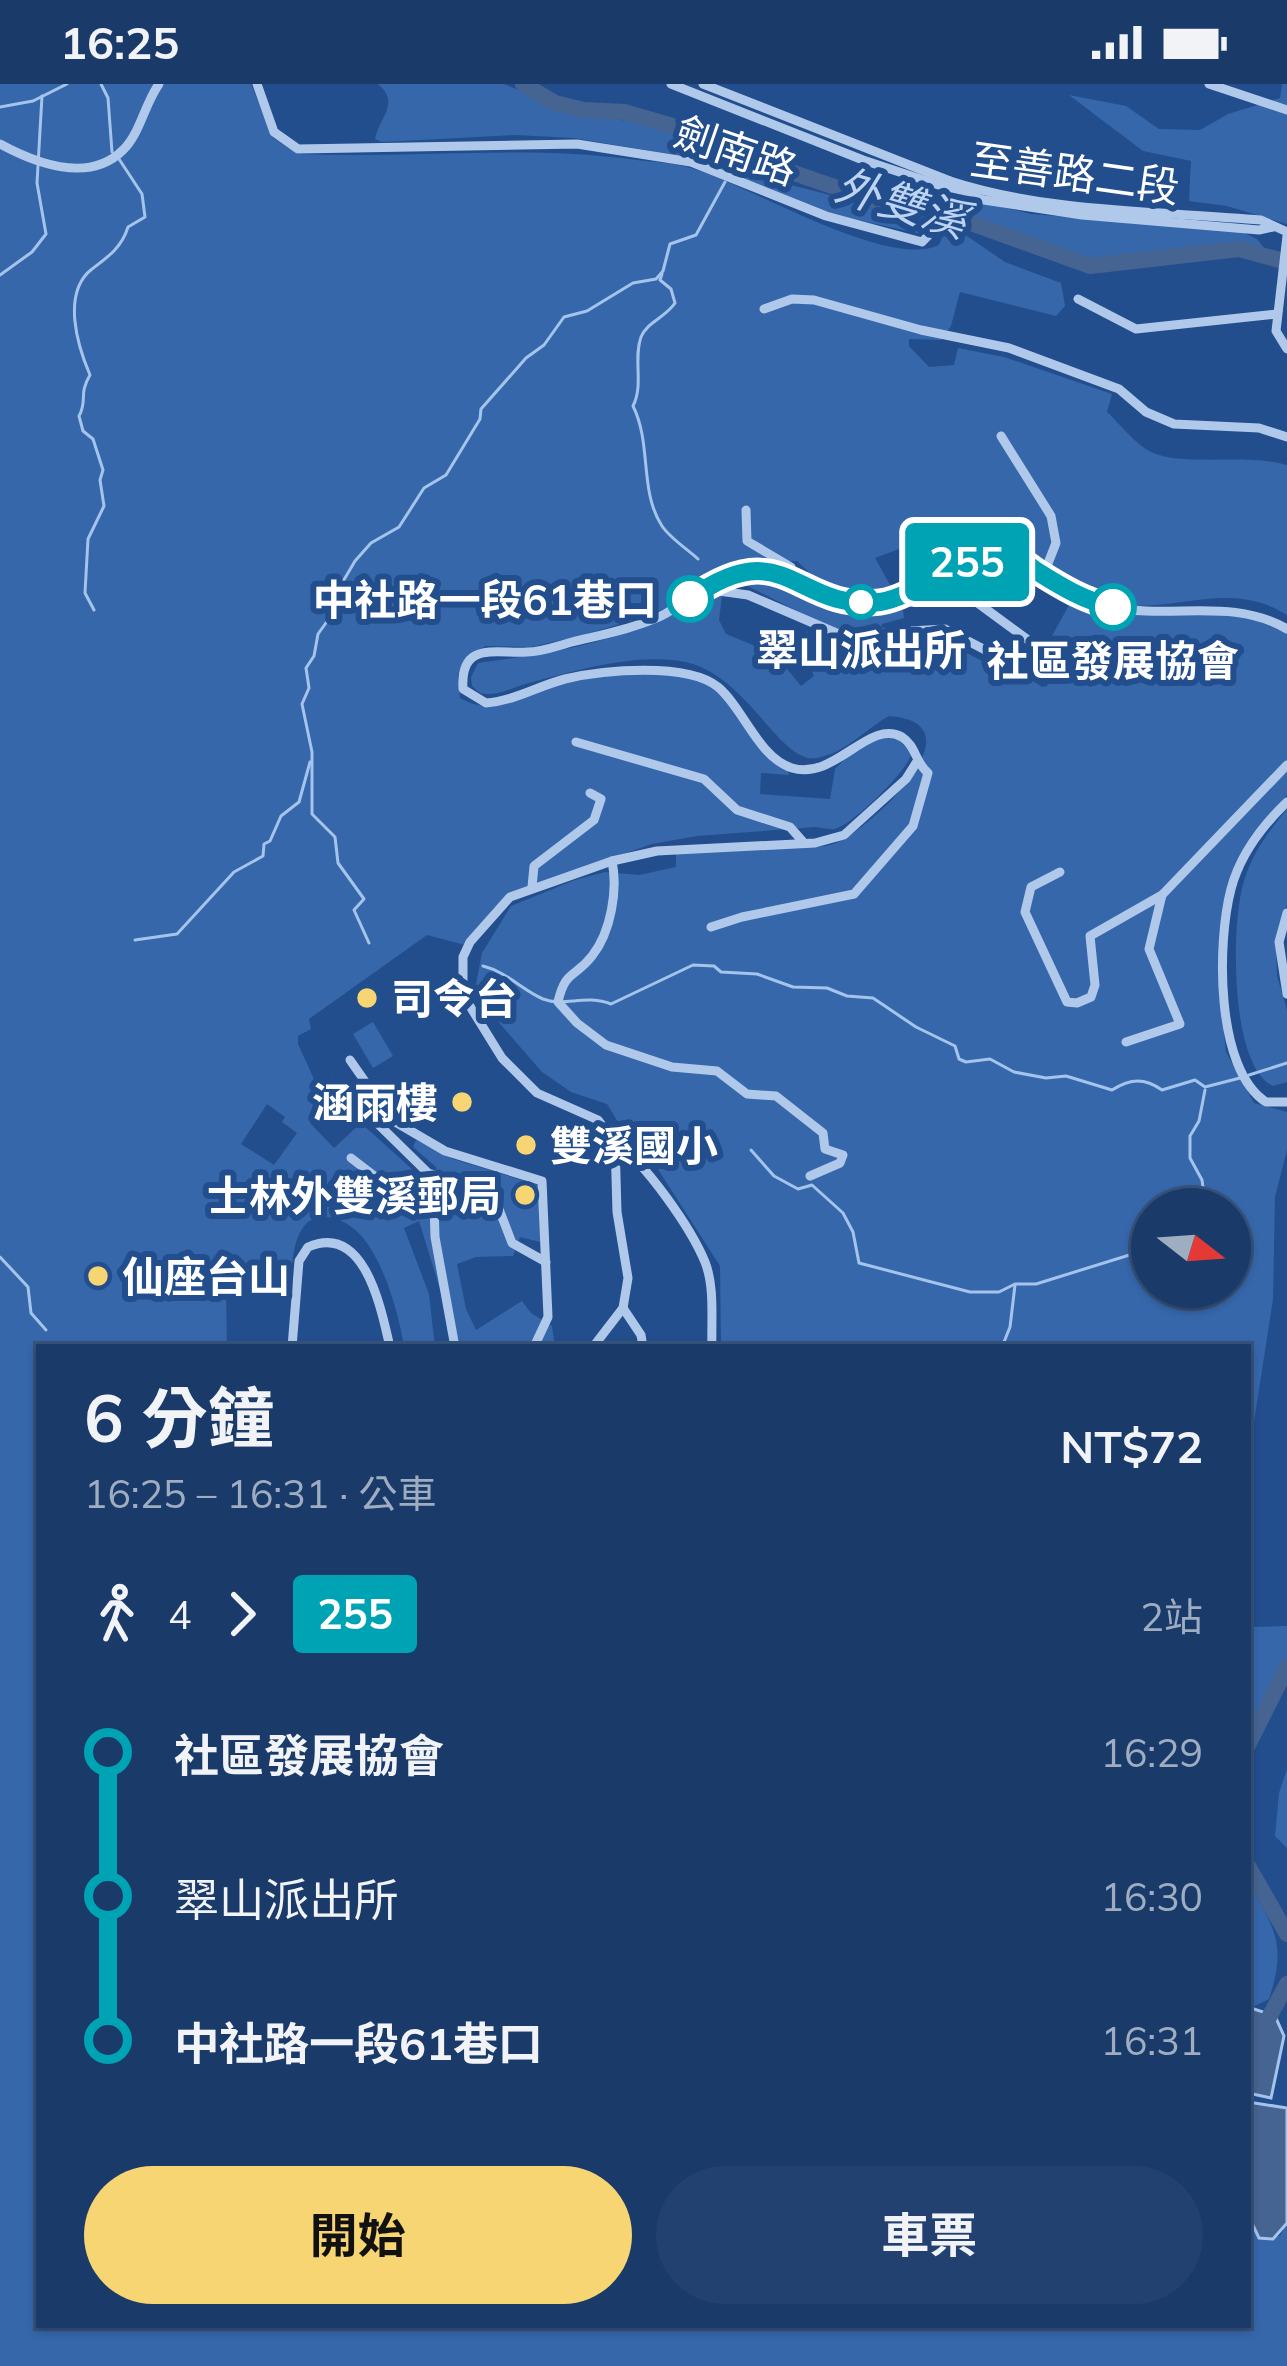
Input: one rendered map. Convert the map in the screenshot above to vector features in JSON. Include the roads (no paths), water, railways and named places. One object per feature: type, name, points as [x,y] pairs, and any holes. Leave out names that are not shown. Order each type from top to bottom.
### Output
[{"type":"street","points":[[0,144],[49,166],[105,163],[126,148],[159,84]]},
{"type":"street","name":"劍南路","points":[[257,84],[274,132],[298,149],[577,144],[691,162],[826,217],[922,242],[936,229],[949,190]]},
{"type":"street","name":"至善路二段","points":[[671,84],[949,190],[1036,209],[1259,230],[1273,227],[1286,237]]},
{"type":"street","name":"至善路二段","points":[[703,84],[949,190]]},
{"type":"street","points":[[1209,84],[1287,110]]},
{"type":"street","points":[[1286,237],[1276,331],[1287,349]]},
{"type":"street","points":[[764,309],[792,299],[814,300],[1009,348],[1119,389],[1146,412],[1174,424],[1259,428],[1287,437]]},
{"type":"street","points":[[1078,299],[1136,329],[1277,314]]},
{"type":"street","points":[[1001,436],[1051,516],[1056,543],[1043,576]]},
{"type":"street","points":[[746,510],[747,542],[791,567],[788,578]]},
{"type":"street","points":[[711,927],[742,916],[854,894],[913,826],[928,773],[916,763],[910,744],[901,736],[881,734],[825,767],[794,768],[778,761],[716,686],[677,671],[583,675],[486,704],[463,689],[462,676],[474,656],[486,651],[532,652],[654,619],[704,589],[750,570],[788,578],[833,596],[882,602],[991,552],[1007,553],[1084,599],[1106,605],[1243,611],[1287,629]]},
{"type":"street","points":[[950,573],[960,590],[1039,648]]},
{"type":"street","points":[[704,589],[748,595],[841,634],[945,629],[991,652]]},
{"type":"street","points":[[576,742],[704,778],[737,810],[790,827],[804,843]]},
{"type":"street","points":[[712,1344],[705,1263],[635,1155],[615,1142],[598,1120],[537,1094],[502,1058],[463,995],[463,958],[497,908],[532,886],[657,851],[804,843],[844,835],[906,779],[916,763]]},
{"type":"street","points":[[1060,872],[1031,887],[1025,911],[1067,1002],[1077,1003],[1091,997],[1095,986],[1090,936],[1162,895],[1287,765]]},
{"type":"street","points":[[532,886],[534,866],[594,820],[602,799],[590,793]]},
{"type":"street","points":[[1287,802],[1254,840],[1240,867],[1231,888],[1225,931],[1226,1015],[1242,1079],[1266,1102],[1287,1102]]},
{"type":"street","points":[[612,861],[615,876],[604,939],[590,960],[562,982],[558,1002],[606,1045],[672,1067],[718,1071],[737,1090],[776,1096],[808,1118],[823,1133],[825,1149],[843,1155],[840,1163],[810,1176]]},
{"type":"street","points":[[1126,1042],[1180,1024],[1149,949],[1162,895]]},
{"type":"street","points":[[1287,913],[1279,942],[1287,994]]},
{"type":"street","points":[[350,1060],[392,1120],[445,1151],[542,1181],[548,1317],[535,1344]]},
{"type":"street","points":[[354,1088],[376,1122],[428,1173],[492,1191]]},
{"type":"street","points":[[595,1344],[622,1308],[628,1278],[617,1212],[615,1142]]},
{"type":"street","points":[[351,1158],[421,1211],[492,1191]]},
{"type":"street","points":[[492,1191],[512,1244],[546,1262]]},
{"type":"street","points":[[434,1204],[453,1344]]},
{"type":"street","points":[[292,1344],[299,1261],[308,1247],[331,1241],[350,1249],[367,1274],[389,1344]]},
{"type":"street","points":[[622,1308],[642,1344]]},
{"type":"waterway","points":[[0,107],[33,101],[67,84]]},
{"type":"waterway","points":[[101,84],[108,98],[112,152]]},
{"type":"waterway","name":"外雙溪","points":[[523,84],[555,103],[624,112],[746,147],[794,173],[890,206],[924,206],[1090,266],[1239,249],[1287,262]]},
{"type":"waterway","points":[[0,275],[32,252],[46,234],[37,183],[42,96]]},
{"type":"waterway","points":[[730,174],[746,147]]},
{"type":"waterway","points":[[94,610],[85,593],[88,539],[104,506],[103,470],[79,416],[90,375],[77,335],[75,306],[83,279],[118,246],[128,227],[145,217],[142,194],[119,159]]},
{"type":"waterway","points":[[369,943],[354,910],[364,899],[338,863],[335,837],[312,814],[312,752],[302,704],[309,688],[306,668],[335,595],[371,543],[399,527],[424,488],[446,475],[480,419],[481,409],[526,358],[544,345],[564,317],[587,311],[633,283],[656,279],[670,244],[696,235],[725,182]]},
{"type":"waterway","points":[[662,274],[660,280],[671,289],[675,303],[641,337],[633,406],[655,512],[665,530],[698,559]]},
{"type":"waterway","points":[[135,940],[177,934],[234,872],[263,856],[264,844],[281,816],[299,802],[310,762]]},
{"type":"waterway","points":[[483,966],[543,999],[611,1004],[693,965],[714,966],[721,972],[757,974],[793,987],[827,988],[873,998],[955,1046],[959,1059],[966,1062],[990,1059],[1014,1072],[1066,1076],[1112,1090],[1132,1082],[1150,1083],[1162,1090],[1195,1080],[1205,1087],[1240,1078]]},
{"type":"waterway","points":[[1249,1075],[1287,1063]]},
{"type":"waterway","points":[[1203,1188],[1190,1158],[1190,1136],[1199,1121],[1205,1090]]},
{"type":"waterway","points":[[751,1150],[774,1176],[798,1189],[812,1185],[843,1213],[853,1232],[859,1263],[970,1292],[999,1292],[1131,1255]]},
{"type":"waterway","points":[[0,1257],[28,1287],[31,1313],[46,1330]]},
{"type":"waterway","points":[[1003,1344],[1015,1285]]},
{"type":"waterway","points":[[1251,1739],[1287,1667]]},
{"type":"waterway","points":[[1251,1871],[1287,1934]]},
{"type":"waterway","points":[[1261,2032],[1287,1984]]},
{"type":"place","name":"中社路一段61巷口","points":[[690,599]]},
{"type":"place","name":"翠山派出所","points":[[861,602]]},
{"type":"place","name":"社區發展協會","points":[[1113,607]]},
{"type":"place","name":"司令台","points":[[367,998]]},
{"type":"place","name":"涵雨樓","points":[[462,1102]]},
{"type":"place","name":"雙溪國小","points":[[526,1145]]},
{"type":"place","name":"士林外雙溪郵局","points":[[525,1195]]},
{"type":"place","name":"仙座台山","points":[[98,1276]]}]
